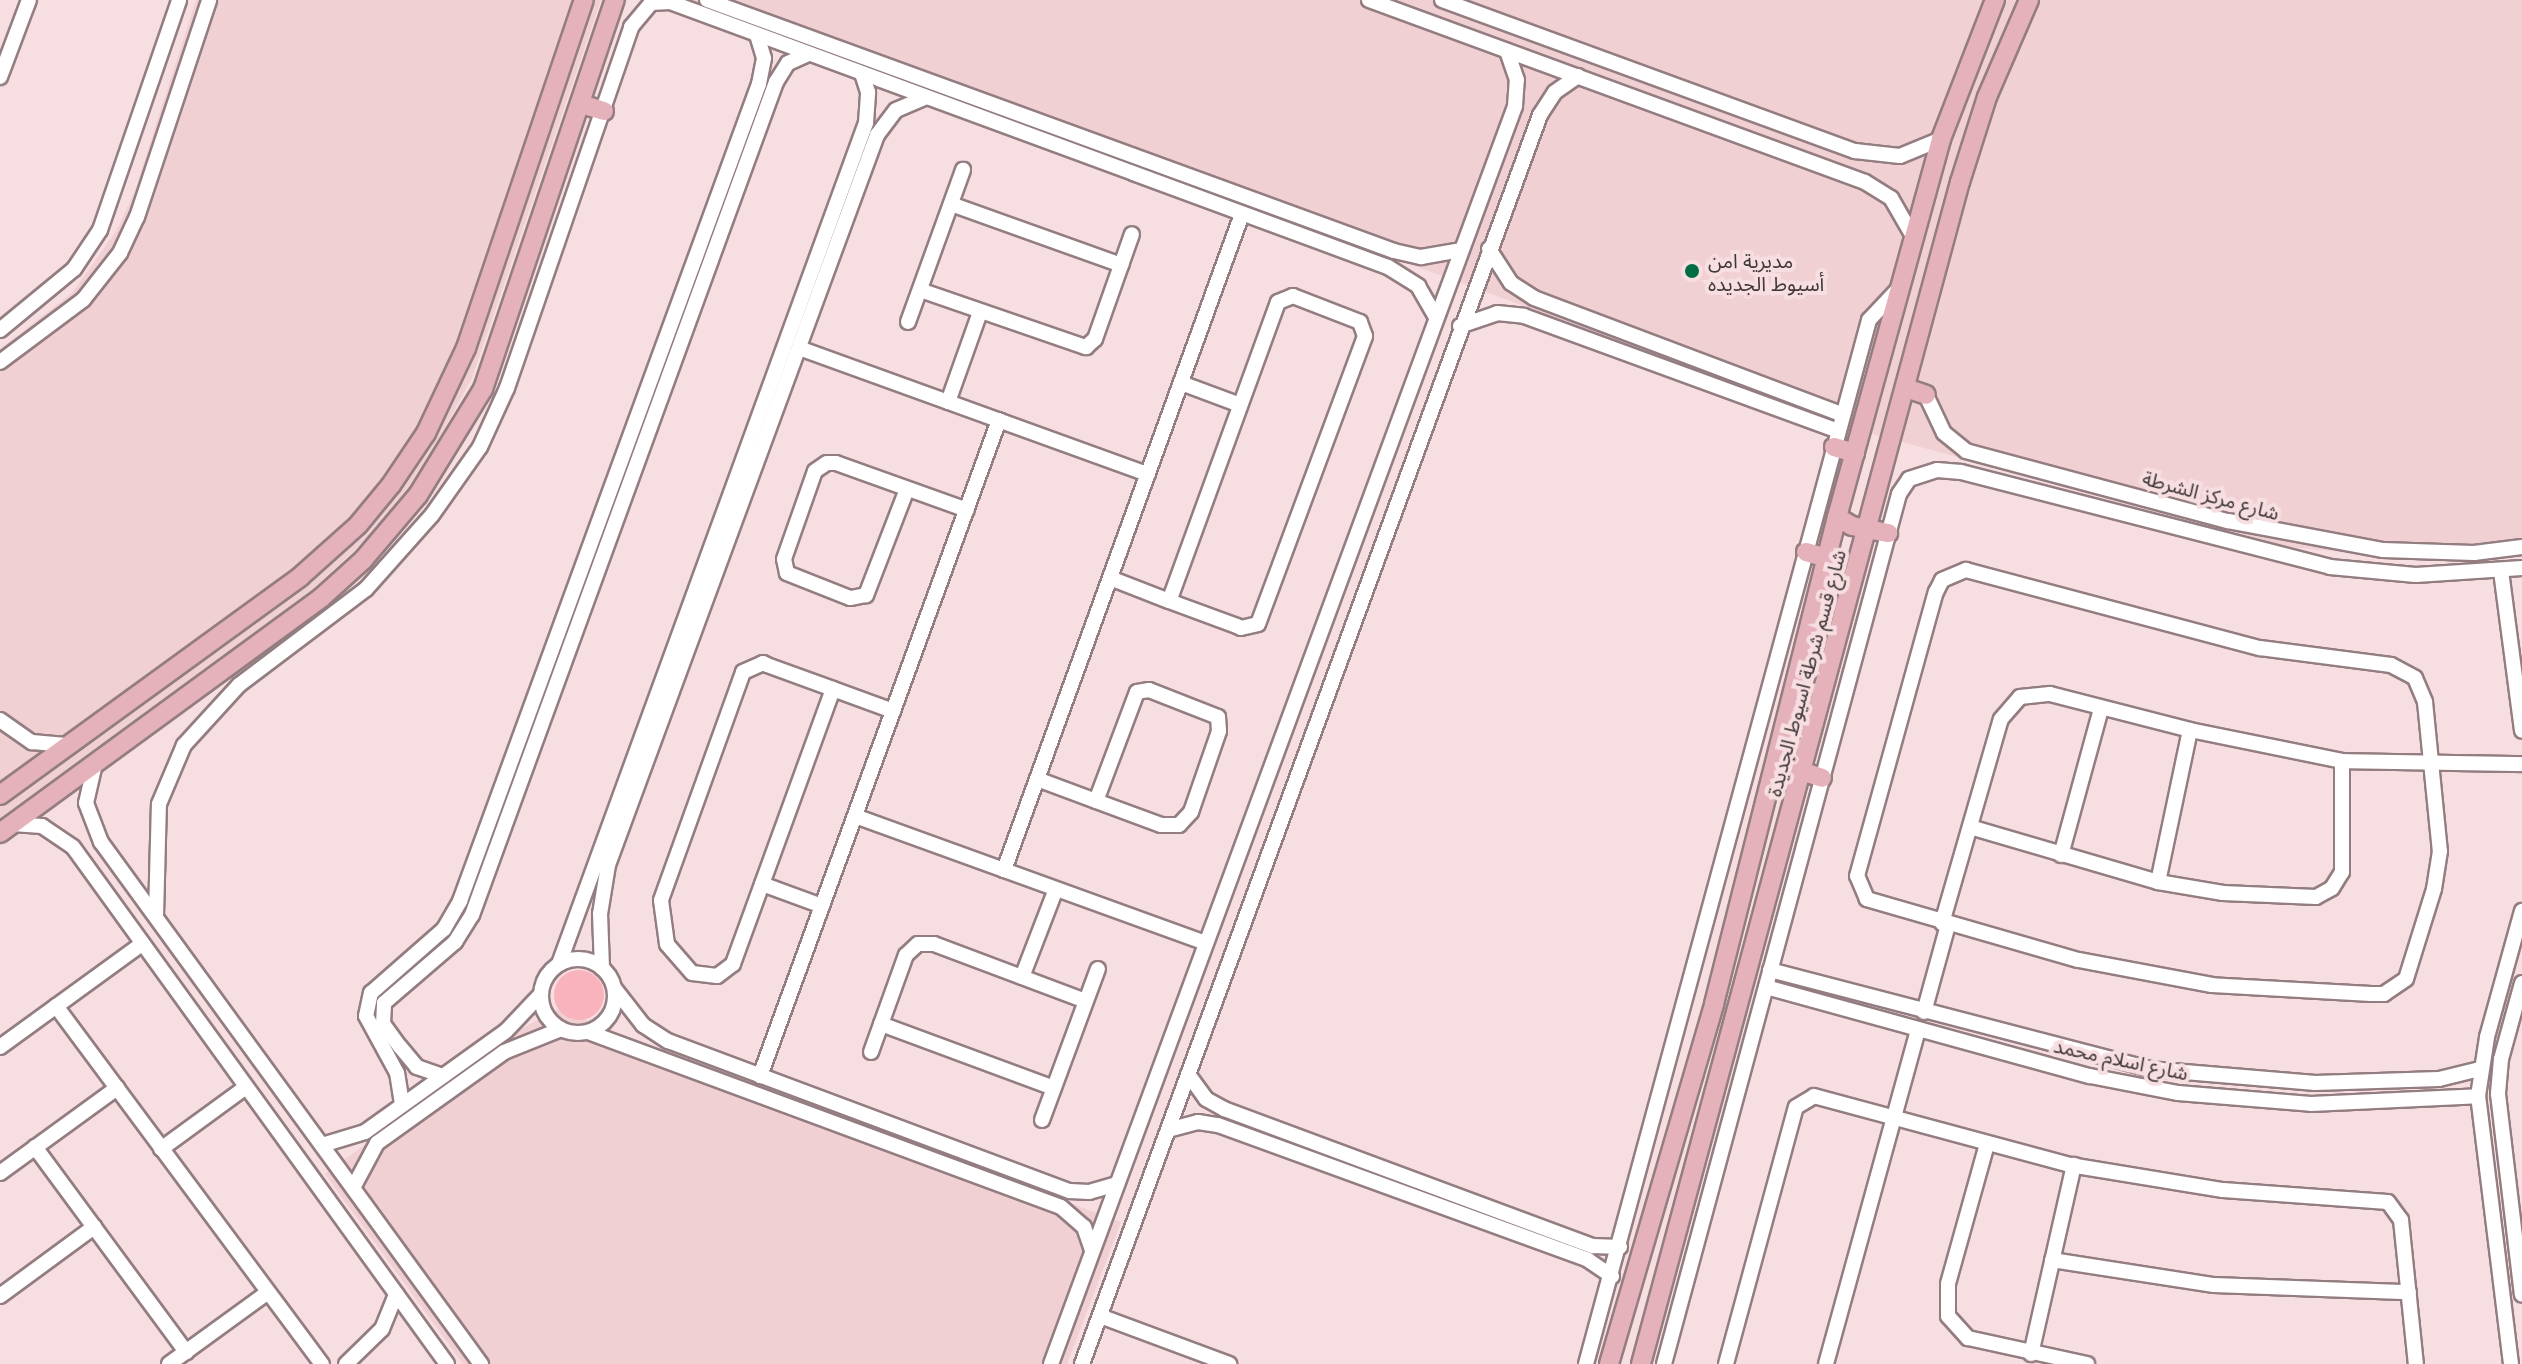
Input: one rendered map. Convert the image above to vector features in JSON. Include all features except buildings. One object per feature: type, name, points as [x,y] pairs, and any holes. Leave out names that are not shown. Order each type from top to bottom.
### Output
[{"type":"main road","points":[[0,795],[301,576],[375,505],[426,433],[454,378],[584,0]]},
{"type":"main road","points":[[4,833],[261,645],[363,560],[454,444],[483,389],[557,179],[615,0]]},
{"type":"main road","name":"شارع قسم شرطة اسيوط الجديدة","points":[[1609,1364],[1689,1094],[1837,517],[1941,139],[1995,0]]},
{"type":"main road","name":"شارع قسم شرطة اسيوط الجديدة","points":[[1641,1364],[1978,125],[2029,0]]},
{"type":"main road","points":[[581,104],[604,111]]},
{"type":"main road","points":[[528,169],[557,179]]},
{"type":"main road","points":[[1906,388],[1926,395]]},
{"type":"main road","points":[[1836,439],[1855,453]]},
{"type":"main road","points":[[1837,517],[1888,533]]},
{"type":"main road","points":[[1806,552],[1827,558]]},
{"type":"main road","points":[[1816,605],[1844,614]]},
{"type":"main road","points":[[261,645],[271,662]]},
{"type":"main road","points":[[1801,771],[1822,778]]},
{"type":"main road","points":[[1689,1094],[1713,1099]]},
{"type":"street","points":[[0,77],[29,0]]},
{"type":"street","points":[[0,330],[74,269],[100,230],[179,0]]},
{"type":"street","points":[[0,362],[83,300],[120,253],[137,217],[209,0]]},
{"type":"street","points":[[707,0],[1407,255],[1434,257],[1460,250]]},
{"type":"street","points":[[1369,0],[1865,182],[1891,198],[1914,238]]},
{"type":"street","points":[[1442,0],[1855,151],[1900,156],[1941,139]]},
{"type":"street","points":[[156,916],[156,830],[170,772],[208,715],[271,662],[321,627],[391,563],[480,447],[507,388],[640,12],[651,3],[671,1],[1399,272],[1418,286],[1436,317]]},
{"type":"street","points":[[402,1104],[397,1073],[366,1016],[371,993],[433,940],[456,909],[759,84],[764,58],[757,35]]},
{"type":"street","points":[[1051,1364],[1517,97],[1507,51]]},
{"type":"street","points":[[443,1076],[417,1067],[400,1047],[383,1024],[384,1003],[455,942],[472,915],[779,74],[794,58],[808,54]]},
{"type":"street","points":[[862,74],[868,92],[866,123],[818,274],[799,348],[605,877],[599,928],[602,968],[615,989],[651,1032],[720,1061],[1070,1191],[1089,1192],[1117,1184]]},
{"type":"street","points":[[1082,1364],[1489,249],[1544,107],[1578,76]]},
{"type":"street","points":[[322,1145],[357,1137],[506,1031],[541,994],[546,977],[559,964],[673,644],[818,274],[882,126],[896,110],[926,97]]},
{"type":"street","points":[[1059,146],[1064,130]]},
{"type":"street","points":[[908,322],[963,170]]},
{"type":"street","points":[[951,204],[1121,265]]},
{"type":"street","points":[[1004,870],[1242,214]]},
{"type":"street","points":[[1310,239],[1316,223]]},
{"type":"street","points":[[920,290],[1086,347],[1095,339],[1132,234]]},
{"type":"street","points":[[1489,249],[1511,283],[1534,298],[1843,415]]},
{"type":"street","points":[[1586,1364],[1872,314],[1901,285]]},
{"type":"street","points":[[1110,578],[1169,601],[1241,628],[1261,620],[1365,336],[1363,326],[1306,300],[1284,297],[1240,405],[1169,601]]},
{"type":"street","points":[[948,402],[980,312]]},
{"type":"street","points":[[1460,326],[1497,313],[1524,316],[1836,439]]},
{"type":"street","points":[[799,348],[1148,474]]},
{"type":"street","points":[[1181,383],[1240,405]]},
{"type":"street","name":"شارع مركز الشرطة","points":[[1926,395],[1935,422],[1966,451],[2228,521],[2383,550],[2474,553],[2522,547]]},
{"type":"street","points":[[760,1076],[999,420]]},
{"type":"street","points":[[629,440],[643,445]]},
{"type":"street","points":[[907,489],[866,595],[850,598],[787,573],[784,559],[822,464],[836,463],[967,510]]},
{"type":"street","name":"شارع مركز الشرطة","points":[[1888,533],[1901,488],[1919,473],[1949,470],[2330,567],[2416,575],[2522,569]]},
{"type":"street","points":[[1371,495],[1395,504]]},
{"type":"street","points":[[1664,1364],[1888,533]]},
{"type":"street","points":[[2501,571],[2522,731]]},
{"type":"street","points":[[1953,572],[1979,573],[2260,648],[2404,670],[2422,689],[2429,765],[2440,842],[2437,877],[2411,967],[2396,988],[2384,994],[2212,985],[2119,970],[1874,903],[1862,892],[1857,876],[1936,592],[1953,572]]},
{"type":"street","points":[[673,644],[688,650]]},
{"type":"street","points":[[833,689],[729,969],[700,976],[677,961],[661,926],[663,890],[743,672],[763,663],[893,711]]},
{"type":"street","points":[[1037,779],[1096,801],[1167,827],[1185,822],[1219,731],[1218,717],[1149,690],[1137,692],[1096,801]]},
{"type":"street","points":[[1924,1012],[1970,827],[2008,706],[2035,693],[2190,730],[2342,761],[2429,765],[2522,764]]},
{"type":"street","points":[[2061,855],[2101,709]]},
{"type":"street","points":[[0,720],[32,742],[69,745]]},
{"type":"street","points":[[2158,882],[2190,730]]},
{"type":"street","points":[[1970,827],[2158,882],[2297,900],[2316,897],[2332,888],[2344,859],[2342,761]]},
{"type":"street","points":[[95,764],[86,793],[88,813],[111,856],[481,1364]]},
{"type":"street","points":[[855,816],[1206,943]]},
{"type":"street","points":[[4,833],[32,824],[59,835],[90,870],[447,1364]]},
{"type":"street","points":[[90,870],[111,856]]},
{"type":"street","points":[[762,884],[822,906]]},
{"type":"street","points":[[1022,977],[1056,889]]},
{"type":"street","points":[[2511,1364],[2478,1096],[2487,1037],[2522,911]]},
{"type":"street","points":[[0,1047],[142,944]]},
{"type":"street","points":[[871,1052],[906,955],[918,944],[934,944],[1086,1001]]},
{"type":"street","points":[[559,964],[581,959],[602,968]]},
{"type":"street","points":[[1042,1120],[1098,969]]},
{"type":"street","name":"شارع اسلام محمد","points":[[1770,970],[2103,1061],[2241,1080],[2439,1079],[2480,1069]]},
{"type":"street","points":[[1191,981],[1218,989]]},
{"type":"street","points":[[2522,983],[2505,1042],[2499,1111],[2522,1295]]},
{"type":"street","name":"شارع اسلام محمد","points":[[1766,987],[2090,1076],[2222,1098],[2356,1104],[2478,1096]]},
{"type":"street","points":[[588,1032],[610,1016],[615,989]]},
{"type":"street","points":[[541,994],[548,1018],[561,1029]]},
{"type":"street","points":[[56,1006],[322,1364]]},
{"type":"street","points":[[881,1024],[1054,1088]]},
{"type":"street","points":[[353,1188],[377,1143],[504,1052],[561,1029],[588,1032],[1068,1210],[1084,1227],[1092,1251]]},
{"type":"street","points":[[1826,1364],[1918,1029]]},
{"type":"street","points":[[2009,1053],[2014,1037]]},
{"type":"street","points":[[2487,1037],[2505,1042]]},
{"type":"street","points":[[713,1078],[720,1061]]},
{"type":"street","points":[[1188,1074],[1198,1092],[1224,1109],[1593,1246],[1620,1247]]},
{"type":"street","points":[[161,1149],[246,1087]]},
{"type":"street","points":[[0,1173],[117,1088]]},
{"type":"street","points":[[1726,1364],[1799,1102],[1814,1096],[2074,1165],[2223,1190],[2388,1202],[2401,1220],[2416,1364]]},
{"type":"street","points":[[277,1130],[300,1115]]},
{"type":"street","points":[[1168,1130],[1198,1122],[1218,1125],[1588,1260],[1612,1276]]},
{"type":"street","points":[[1987,1144],[1948,1284],[1948,1316],[1968,1338],[2087,1364]]},
{"type":"street","points":[[35,1147],[186,1352]]},
{"type":"street","points":[[971,1173],[977,1157]]},
{"type":"street","points":[[2031,1354],[2074,1165]]},
{"type":"street","points":[[0,1296],[94,1227]]},
{"type":"street","points":[[2052,1260],[2214,1285],[2409,1292]]},
{"type":"street","points":[[169,1364],[268,1292]]},
{"type":"street","points":[[346,1364],[382,1329],[396,1294]]},
{"type":"street","points":[[1100,1316],[1229,1364]]},
{"type":"shaded area","points":[[196,0],[601,0],[472,378],[415,482],[377,529],[312,590],[0,818],[0,349],[72,293],[117,230],[134,193]]},
{"type":"shaded area","points":[[689,0],[2522,0],[2522,556],[2433,561],[2290,547],[1876,435]]},
{"type":"shaded area","points":[[579,970],[597,977],[604,995],[597,1013],[579,1020],[561,1013],[554,995],[561,977]]},
{"type":"shaded area","points":[[571,1002],[583,1018],[604,1030],[1121,1222],[1067,1364],[463,1364],[325,1174],[523,1028]]},
{"type":"place","name":"مديرية امن أسيوط الجديده","points":[[1692,271]]}]
